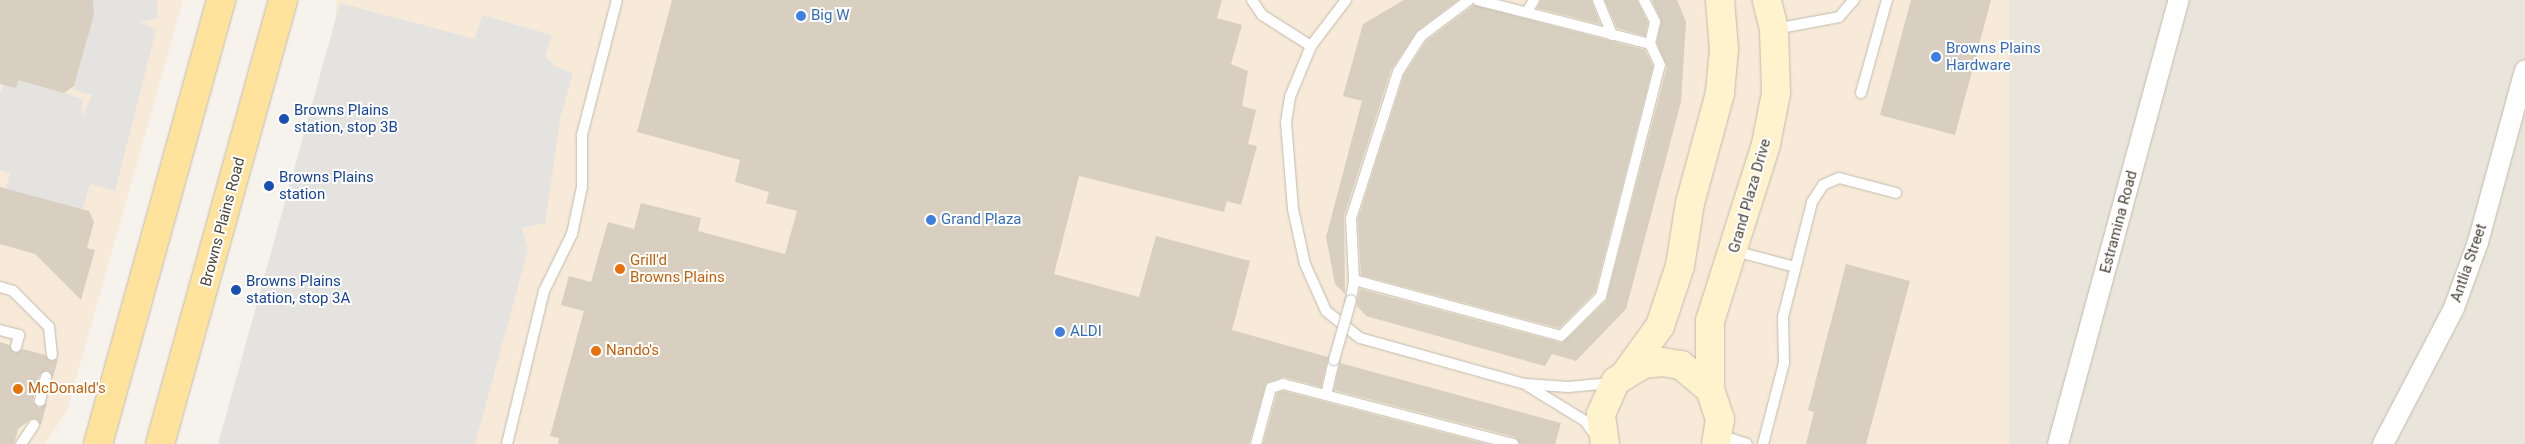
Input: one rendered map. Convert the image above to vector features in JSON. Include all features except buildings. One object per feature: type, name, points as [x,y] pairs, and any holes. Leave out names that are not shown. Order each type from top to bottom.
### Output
[{"type":"main road","points":[[98,444],[221,0]]},
{"type":"main road","name":"Browns Plains Road","points":[[161,443],[283,0]]},
{"type":"street","points":[[1604,444],[1601,414],[1621,377],[1660,326],[1680,266],[1690,203],[1720,93],[1724,49],[1720,0]]},
{"type":"street","name":"Grand Plaza Drive","points":[[1710,389],[1710,321],[1735,251],[1776,93],[1774,29],[1767,0]]},
{"type":"street","name":"Estramina Road","points":[[2058,444],[2179,0]]},
{"type":"street","name":"Antlia Street","points":[[2383,444],[2457,300],[2478,242],[2525,70]]},
{"type":"street","points":[[1621,377],[1643,364],[1681,365],[1710,389],[1720,419],[1717,439]]},
{"type":"lane","points":[[507,444],[544,291],[572,234],[582,188],[582,135],[617,0]]},
{"type":"lane","points":[[1252,0],[1262,16],[1311,46]]},
{"type":"lane","points":[[1346,0],[1311,46],[1290,97],[1285,148],[1305,264],[1326,311],[1338,325],[1360,338],[1525,384],[1568,388],[1621,377]]},
{"type":"lane","points":[[1326,395],[1351,300],[1354,280],[1349,244],[1351,218],[1398,72],[1421,36],[1468,0]]},
{"type":"lane","points":[[1478,0],[1650,44]]},
{"type":"lane","points":[[1526,12],[1534,0]]},
{"type":"lane","points":[[1598,0],[1612,35]]},
{"type":"lane","points":[[1354,280],[1561,336],[1601,296],[1660,65],[1650,44],[1655,22],[1644,0]]},
{"type":"lane","points":[[1774,29],[1839,17],[1854,0]]},
{"type":"lane","points":[[1861,93],[1887,0]]},
{"type":"lane","points":[[1764,444],[1784,363],[1783,317],[1812,202],[1823,185],[1839,178],[1896,193]]},
{"type":"lane","points":[[1735,251],[1795,267]]},
{"type":"lane","points":[[0,287],[13,291],[49,326],[52,355]]},
{"type":"lane","points":[[0,330],[20,335],[16,347]]},
{"type":"lane","points":[[40,402],[46,377]]},
{"type":"lane","points":[[1256,444],[1271,388],[1283,384],[1514,444]]},
{"type":"lane","points":[[1525,384],[1585,422],[1604,444]]},
{"type":"lane","points":[[21,444],[34,425]]},
{"type":"lane","points":[[1717,439],[1747,444]]},
{"type":"shaded area","points":[[0,0],[183,0],[67,411],[45,444],[0,444]]},
{"type":"shaded area","points":[[93,0],[157,0],[158,18],[140,22],[156,30],[115,191],[90,184],[83,209],[6,189],[10,173],[0,170],[0,93],[8,77],[64,93],[82,99],[82,117],[92,95],[73,90],[94,15]]},
{"type":"shaded area","points":[[336,0],[2009,0],[2009,444],[336,444]]},
{"type":"shaded area","points":[[2009,0],[2525,0],[2525,444],[1890,444]]},
{"type":"shaded area","points":[[340,3],[475,39],[482,15],[552,35],[545,56],[556,67],[573,73],[560,120],[545,223],[522,228],[528,250],[475,444],[218,444]]},
{"type":"place","name":"Big W","points":[[801,16]]},
{"type":"place","name":"Browns Plains Hardware","points":[[1936,57]]},
{"type":"place","name":"Browns Plains station, stop 3B","points":[[284,119]]},
{"type":"place","name":"Browns Plains station","points":[[269,186]]},
{"type":"place","name":"Grand Plaza","points":[[931,220]]},
{"type":"place","name":"Grill'd Browns Plains","points":[[620,269]]},
{"type":"place","name":"Browns Plains station, stop 3A","points":[[236,290]]},
{"type":"place","name":"ALDI","points":[[1060,332]]},
{"type":"place","name":"Nando's","points":[[596,351]]},
{"type":"place","name":"McDonald's","points":[[18,389]]}]
